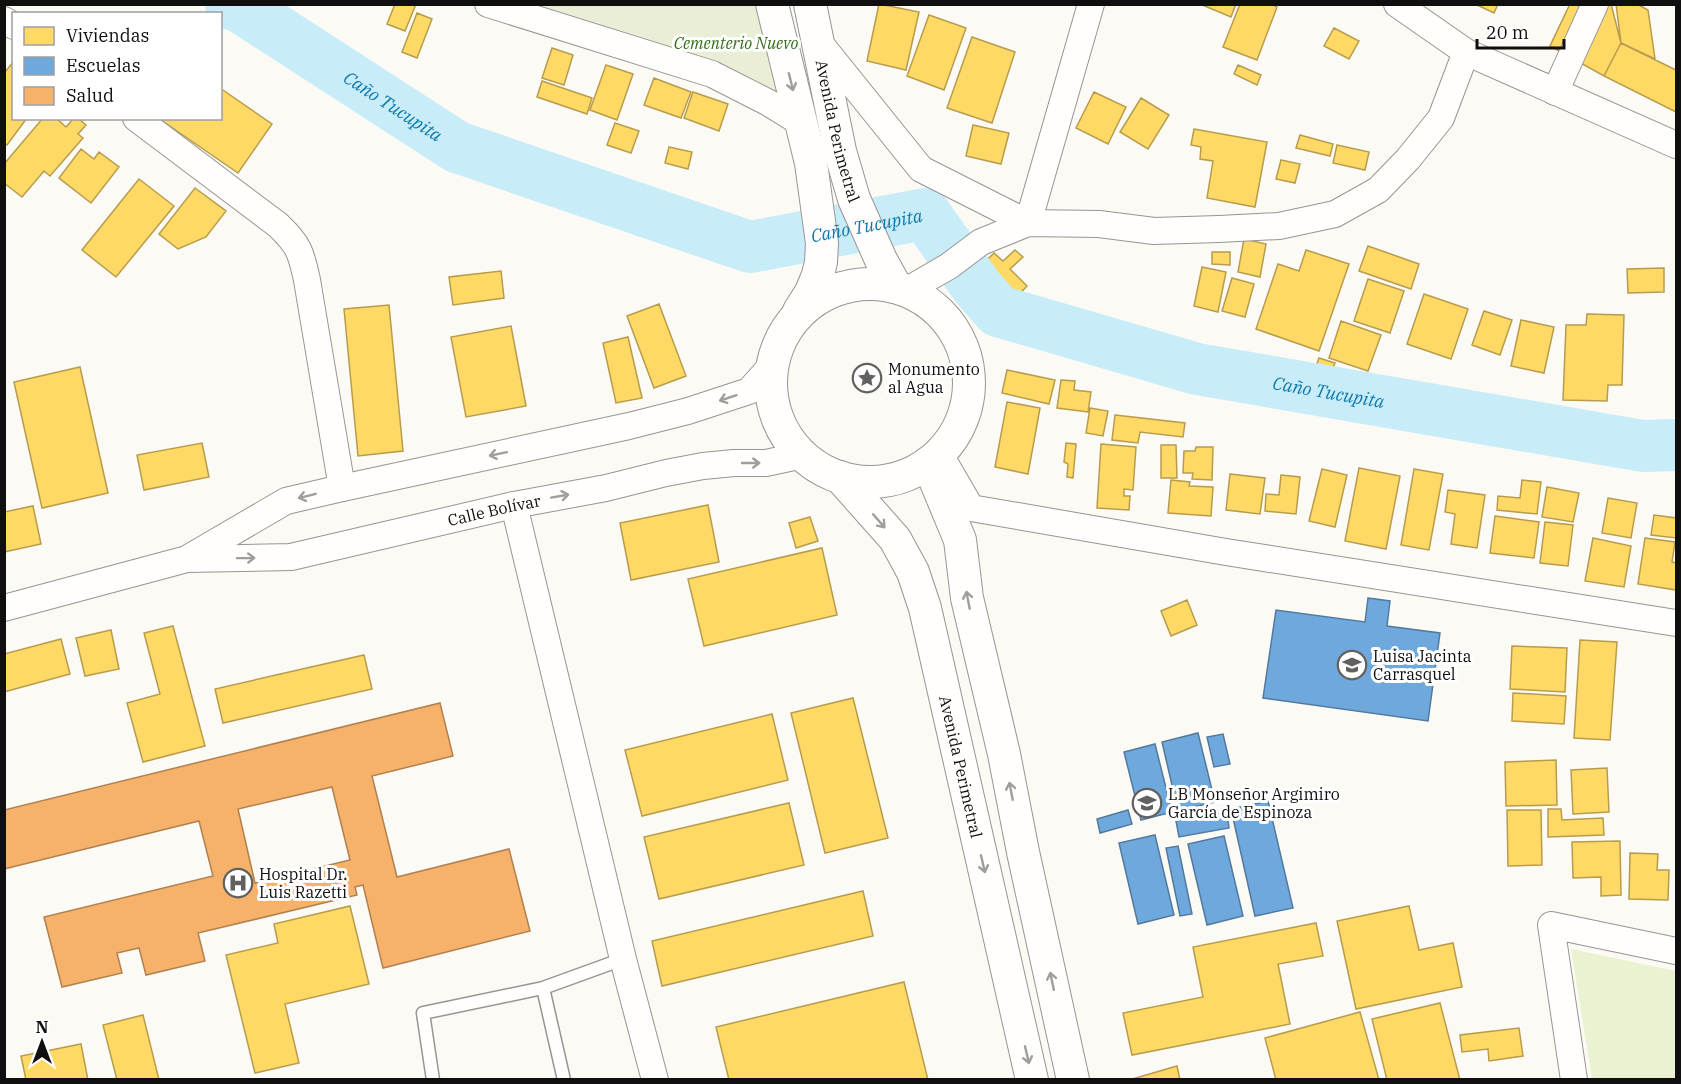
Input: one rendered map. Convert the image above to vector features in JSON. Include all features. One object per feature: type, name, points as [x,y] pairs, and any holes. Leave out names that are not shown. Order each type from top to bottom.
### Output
[{"type":"street","points":[[488,4],[712,74],[769,102],[801,123]]},
{"type":"street","points":[[772,4],[811,162],[822,243],[821,262],[811,292],[788,327],[773,364],[771,389],[776,413],[787,436],[803,455],[820,468],[840,477],[871,481],[901,477],[934,458],[951,440],[966,407],[969,372],[965,355],[949,323],[922,298],[901,289],[875,284],[855,285],[835,290],[817,299],[788,327]]},
{"type":"street","name":"Avenida Perimetral","points":[[810,4],[840,151],[854,199],[881,260],[901,289]]},
{"type":"street","points":[[1028,224],[1091,4]]},
{"type":"street","points":[[1396,4],[1467,52],[1677,145]]},
{"type":"street","points":[[1556,92],[1595,4]]},
{"type":"street","points":[[818,40],[921,169],[1028,224]]},
{"type":"street","points":[[901,289],[949,266],[981,242],[1028,224],[1098,224],[1154,231],[1197,230],[1279,226],[1335,214],[1378,190],[1408,159],[1440,118],[1467,52]]},
{"type":"street","points":[[139,120],[278,225],[294,240],[302,256],[342,488]]},
{"type":"street","name":"Calle Bolívar","points":[[187,559],[286,501],[688,411],[749,391],[773,364]]},
{"type":"street","name":"Calle Bolívar","points":[[4,608],[187,559],[291,557],[514,505],[606,488],[666,473],[734,462],[766,462],[803,455]]},
{"type":"street","points":[[934,458],[971,507],[1238,554],[1677,622]]},
{"type":"street","points":[[934,458],[960,540],[967,598],[1004,754],[1073,1080]]},
{"type":"street","name":"Avenida Perimetral","points":[[840,477],[895,539],[913,572],[925,608],[1032,1080]]},
{"type":"street","points":[[514,505],[623,960],[655,1080]]},
{"type":"street","points":[[1574,1080],[1551,925],[1677,951]]},
{"type":"lane","points":[[433,1080],[423,1013],[543,988],[623,960]]},
{"type":"lane","points":[[543,988],[564,1080]]},
{"type":"green space","name":"Cementerio Nuevo","points":[[488,5],[764,5],[801,123],[769,102]]},
{"type":"green space","points":[[1571,949],[1676,971],[1676,1079],[1592,1079]]},
{"type":"building: Viviendas","points":[[395,4],[416,4],[405,31],[387,24]]},
{"type":"building: Viviendas","points":[[879,4],[919,12],[906,70],[867,61]]},
{"type":"building: Viviendas","points":[[1200,4],[1236,4],[1231,17]]},
{"type":"building: Viviendas","points":[[1240,4],[1271,4],[1277,7],[1257,60],[1223,47]]},
{"type":"building: Viviendas","points":[[1475,4],[1498,4],[1494,13]]},
{"type":"building: Viviendas","points":[[1570,4],[1611,4],[1621,43],[1604,76],[1550,46]]},
{"type":"building: Viviendas","points":[[1616,4],[1637,4],[1648,10],[1655,59],[1621,43]]},
{"type":"building: Viviendas","points":[[417,13],[432,19],[417,58],[402,52]]},
{"type":"building: Viviendas","points":[[929,15],[966,28],[944,90],[907,76]]},
{"type":"building: Viviendas","points":[[1334,28],[1359,41],[1349,59],[1324,46]]},
{"type":"building: Viviendas","points":[[972,37],[1015,52],[992,123],[947,108]]},
{"type":"building: Viviendas","points":[[1621,43],[1676,70],[1676,112],[1604,76]]},
{"type":"building: Viviendas","points":[[552,48],[573,55],[564,85],[542,78]]},
{"type":"building: Viviendas","points":[[12,63],[12,120],[26,120],[7,145],[4,143],[4,73]]},
{"type":"building: Viviendas","points":[[606,65],[633,74],[617,120],[590,110]]},
{"type":"building: Viviendas","points":[[1238,65],[1261,75],[1257,85],[1234,74]]},
{"type":"building: Viviendas","points":[[654,78],[691,92],[681,118],[644,105]]},
{"type":"building: Viviendas","points":[[542,81],[592,98],[587,114],[537,97]]},
{"type":"building: Viviendas","points":[[222,89],[272,124],[238,173],[161,120],[222,120]]},
{"type":"building: Viviendas","points":[[693,92],[728,104],[719,131],[684,118]]},
{"type":"building: Viviendas","points":[[1094,92],[1126,107],[1108,144],[1076,128]]},
{"type":"building: Viviendas","points":[[1141,98],[1169,115],[1148,149],[1120,132]]},
{"type":"building: Viviendas","points":[[41,120],[58,120],[66,127],[72,120],[80,120],[86,125],[78,134],[83,138],[50,176],[44,171],[22,197],[4,183],[4,164]]},
{"type":"building: Viviendas","points":[[615,123],[639,131],[631,153],[607,145]]},
{"type":"building: Viviendas","points":[[973,125],[1009,133],[1001,164],[966,156]]},
{"type":"building: Viviendas","points":[[1194,129],[1267,142],[1255,207],[1207,198],[1213,161],[1200,159],[1201,147],[1191,145]]},
{"type":"building: Viviendas","points":[[1300,135],[1333,144],[1330,156],[1296,148]]},
{"type":"building: Viviendas","points":[[1337,145],[1369,152],[1365,170],[1333,163]]},
{"type":"building: Viviendas","points":[[669,147],[692,152],[688,169],[665,163]]},
{"type":"building: Viviendas","points":[[81,149],[94,159],[99,152],[119,167],[91,203],[59,178]]},
{"type":"building: Viviendas","points":[[1281,160],[1300,164],[1295,183],[1276,179]]},
{"type":"building: Viviendas","points":[[139,179],[174,206],[116,277],[82,250]]},
{"type":"building: Viviendas","points":[[195,188],[226,211],[206,237],[178,249],[159,234]]},
{"type":"building: Viviendas","points":[[1244,239],[1266,244],[1260,277],[1238,272]]},
{"type":"building: Viviendas","points":[[1368,246],[1419,264],[1411,289],[1359,271]]},
{"type":"building: Viviendas","points":[[1015,250],[1023,257],[1010,269],[1027,286],[1008,306],[974,273],[994,253],[1003,261]]},
{"type":"building: Viviendas","points":[[1306,250],[1349,264],[1319,351],[1256,329],[1278,264],[1299,271]]},
{"type":"building: Viviendas","points":[[1212,252],[1230,252],[1230,265],[1212,264]]},
{"type":"building: Viviendas","points":[[1202,267],[1226,272],[1218,312],[1194,306]]},
{"type":"building: Viviendas","points":[[1664,268],[1664,292],[1628,293],[1627,269]]},
{"type":"building: Viviendas","points":[[501,271],[504,298],[453,305],[449,277]]},
{"type":"building: Viviendas","points":[[1232,278],[1254,284],[1245,317],[1222,311]]},
{"type":"building: Viviendas","points":[[1368,279],[1404,291],[1390,333],[1354,321]]},
{"type":"building: Viviendas","points":[[1424,294],[1468,309],[1451,359],[1407,344]]},
{"type":"building: Viviendas","points":[[659,304],[686,376],[654,388],[627,316]]},
{"type":"building: Viviendas","points":[[389,305],[403,451],[358,456],[344,309]]},
{"type":"building: Viviendas","points":[[1484,311],[1512,320],[1500,355],[1472,345]]},
{"type":"building: Viviendas","points":[[1587,314],[1624,315],[1622,385],[1608,385],[1607,401],[1563,400],[1566,325],[1586,325]]},
{"type":"building: Viviendas","points":[[1521,320],[1554,327],[1544,373],[1511,366]]},
{"type":"building: Viviendas","points":[[1341,321],[1381,335],[1368,371],[1329,358]]},
{"type":"building: Viviendas","points":[[511,326],[526,406],[466,417],[451,337]]},
{"type":"building: Viviendas","points":[[628,337],[642,398],[616,403],[603,343]]},
{"type":"building: Viviendas","points":[[1319,358],[1335,363],[1327,383],[1312,378]]},
{"type":"building: Viviendas","points":[[80,367],[108,493],[42,508],[14,382]]},
{"type":"building: Viviendas","points":[[1007,370],[1055,380],[1049,404],[1002,393]]},
{"type":"building: Viviendas","points":[[1061,380],[1075,381],[1074,390],[1091,392],[1088,412],[1057,408]]},
{"type":"building: Viviendas","points":[[1007,402],[1040,408],[1028,474],[995,467]]},
{"type":"building: Viviendas","points":[[1090,408],[1108,411],[1103,436],[1086,433]]},
{"type":"building: Viviendas","points":[[1115,415],[1185,423],[1183,437],[1140,432],[1138,443],[1112,440]]},
{"type":"building: Viviendas","points":[[202,443],[209,477],[144,490],[137,455]]},
{"type":"building: Viviendas","points":[[1066,443],[1076,444],[1073,478],[1067,477],[1068,464],[1064,462]]},
{"type":"building: Viviendas","points":[[1101,444],[1136,447],[1133,490],[1124,489],[1124,496],[1130,496],[1129,510],[1097,508]]},
{"type":"building: Viviendas","points":[[1161,445],[1176,445],[1177,478],[1161,478]]},
{"type":"building: Viviendas","points":[[1196,447],[1213,447],[1212,480],[1192,479],[1193,473],[1183,473],[1184,451],[1195,451]]},
{"type":"building: Viviendas","points":[[1359,468],[1400,476],[1386,549],[1345,541]]},
{"type":"building: Viviendas","points":[[1322,469],[1347,475],[1335,527],[1309,521]]},
{"type":"building: Viviendas","points":[[1414,469],[1443,474],[1429,550],[1401,545]]},
{"type":"building: Viviendas","points":[[1230,474],[1265,478],[1260,514],[1226,510]]},
{"type":"building: Viviendas","points":[[1281,475],[1300,477],[1296,514],[1265,511],[1266,494],[1279,495]]},
{"type":"building: Viviendas","points":[[1171,480],[1190,482],[1189,486],[1213,487],[1211,516],[1168,513]]},
{"type":"building: Viviendas","points":[[1522,480],[1541,482],[1537,514],[1497,510],[1498,496],[1520,498]]},
{"type":"building: Viviendas","points":[[1547,487],[1579,493],[1573,522],[1542,517]]},
{"type":"building: Viviendas","points":[[1448,490],[1485,495],[1477,548],[1451,544],[1455,514],[1445,512]]},
{"type":"building: Viviendas","points":[[1608,498],[1637,503],[1631,538],[1602,533]]},
{"type":"building: Viviendas","points":[[708,505],[719,562],[631,580],[620,523]]},
{"type":"building: Viviendas","points":[[33,506],[41,544],[4,552],[4,512]]},
{"type":"building: Viviendas","points":[[1654,515],[1676,518],[1676,538],[1651,535]]},
{"type":"building: Viviendas","points":[[1495,516],[1539,522],[1534,558],[1490,553]]},
{"type":"building: Viviendas","points":[[810,517],[818,541],[796,548],[789,523]]},
{"type":"building: Viviendas","points":[[1545,522],[1573,525],[1568,566],[1540,563]]},
{"type":"building: Viviendas","points":[[1593,538],[1631,546],[1624,587],[1585,581]]},
{"type":"building: Viviendas","points":[[1645,538],[1675,542],[1672,562],[1676,563],[1676,590],[1638,584]]},
{"type":"building: Viviendas","points":[[822,548],[837,615],[704,646],[688,579]]},
{"type":"building: Viviendas","points":[[1187,600],[1197,625],[1171,636],[1161,611]]},
{"type":"building: Viviendas","points":[[173,626],[205,746],[143,762],[127,703],[160,694],[144,633]]},
{"type":"building: Viviendas","points":[[111,630],[119,669],[85,676],[76,638]]},
{"type":"building: Viviendas","points":[[61,639],[70,674],[4,692],[4,654]]},
{"type":"building: Viviendas","points":[[1580,640],[1617,642],[1610,740],[1574,738]]},
{"type":"building: Viviendas","points":[[1512,646],[1567,648],[1565,692],[1510,689]]},
{"type":"building: Viviendas","points":[[364,655],[372,689],[223,723],[215,689]]},
{"type":"building: Viviendas","points":[[1513,693],[1566,696],[1564,724],[1512,721]]},
{"type":"building: Viviendas","points":[[853,698],[888,838],[825,853],[791,713]]},
{"type":"building: Viviendas","points":[[772,714],[788,780],[642,816],[625,750]]},
{"type":"building: Viviendas","points":[[1556,760],[1557,805],[1506,806],[1505,762]]},
{"type":"building: Viviendas","points":[[1607,768],[1609,812],[1573,814],[1571,770]]},
{"type":"building: Viviendas","points":[[789,803],[804,865],[659,899],[644,837]]},
{"type":"building: Viviendas","points":[[1548,809],[1561,809],[1562,820],[1603,818],[1604,835],[1548,837]]},
{"type":"building: Viviendas","points":[[1507,810],[1541,810],[1542,865],[1508,866]]},
{"type":"building: Viviendas","points":[[1620,841],[1621,895],[1601,896],[1601,877],[1573,878],[1572,842]]},
{"type":"building: Viviendas","points":[[1630,853],[1658,854],[1657,870],[1669,870],[1668,900],[1629,899]]},
{"type":"building: Viviendas","points":[[863,891],[873,936],[662,986],[652,941]]},
{"type":"building: Viviendas","points":[[350,906],[369,984],[285,1004],[299,1063],[255,1073],[226,955],[278,943],[274,924]]},
{"type":"building: Viviendas","points":[[1409,906],[1419,950],[1453,943],[1462,987],[1356,1009],[1337,921]]},
{"type":"building: Viviendas","points":[[1316,923],[1323,956],[1278,964],[1290,1024],[1132,1055],[1123,1013],[1203,997],[1193,947]]},
{"type":"building: Viviendas","points":[[904,982],[928,1080],[729,1080],[716,1027]]},
{"type":"building: Viviendas","points":[[1440,1003],[1460,1080],[1387,1080],[1372,1019]]},
{"type":"building: Viviendas","points":[[1360,1012],[1379,1080],[1276,1080],[1265,1038]]},
{"type":"building: Viviendas","points":[[143,1015],[159,1080],[117,1080],[103,1025]]},
{"type":"building: Viviendas","points":[[1519,1028],[1523,1056],[1489,1061],[1488,1049],[1462,1052],[1460,1035]]},
{"type":"building: Viviendas","points":[[81,1044],[88,1080],[26,1080],[21,1056]]},
{"type":"building: Viviendas","points":[[1177,1066],[1180,1080],[1129,1080]]},
{"type":"building: Escuelas","name":"Luisa Jacinta Carrasquel","points":[[1368,598],[1390,601],[1387,626],[1440,633],[1428,721],[1263,698],[1276,610],[1365,622]]},
{"type":"building: Escuelas","points":[[1198,733],[1215,802],[1178,811],[1162,742]]},
{"type":"building: Escuelas","points":[[1223,734],[1230,764],[1214,767],[1207,737]]},
{"type":"building: Escuelas","points":[[1155,744],[1172,812],[1141,820],[1124,752]]},
{"type":"building: Escuelas","points":[[1268,801],[1293,908],[1255,916],[1231,809]]},
{"type":"building: Escuelas","points":[[1128,810],[1132,824],[1100,833],[1097,819]]},
{"type":"building: Escuelas","points":[[1227,812],[1229,828],[1179,837],[1176,821]]},
{"type":"building: Escuelas","points":[[1155,835],[1174,915],[1138,924],[1119,843]]},
{"type":"building: Escuelas","points":[[1224,836],[1243,916],[1207,925],[1188,844]]},
{"type":"building: Escuelas","points":[[1178,846],[1192,914],[1180,916],[1166,848]]},
{"type":"building: Salud","points":[[440,703],[453,756],[372,776],[397,877],[509,849],[530,931],[383,968],[363,885],[355,887],[357,895],[198,933],[205,961],[146,975],[139,948],[117,953],[122,973],[62,987],[44,917],[213,876],[199,821],[4,869],[4,810]],"holes":[[[332,787],[350,860],[255,883],[238,809]]]},
{"type":"waterway","name":"Caño Tucupita","points":[[231,4],[239,6],[457,147],[750,247],[925,214],[977,287],[998,311],[1197,369],[1643,446],[1676,445]]},
{"type":"place","name":"Monumento al Agua","points":[[867,378]]},
{"type":"place","name":"Luisa Jacinta Carrasquel","points":[[1352,665]]},
{"type":"place","name":"LB Monseñor Argimiro García de Espinoza","points":[[1147,803]]},
{"type":"place","name":"Hospital Dr. Luis Razetti","points":[[238,883]]}]
